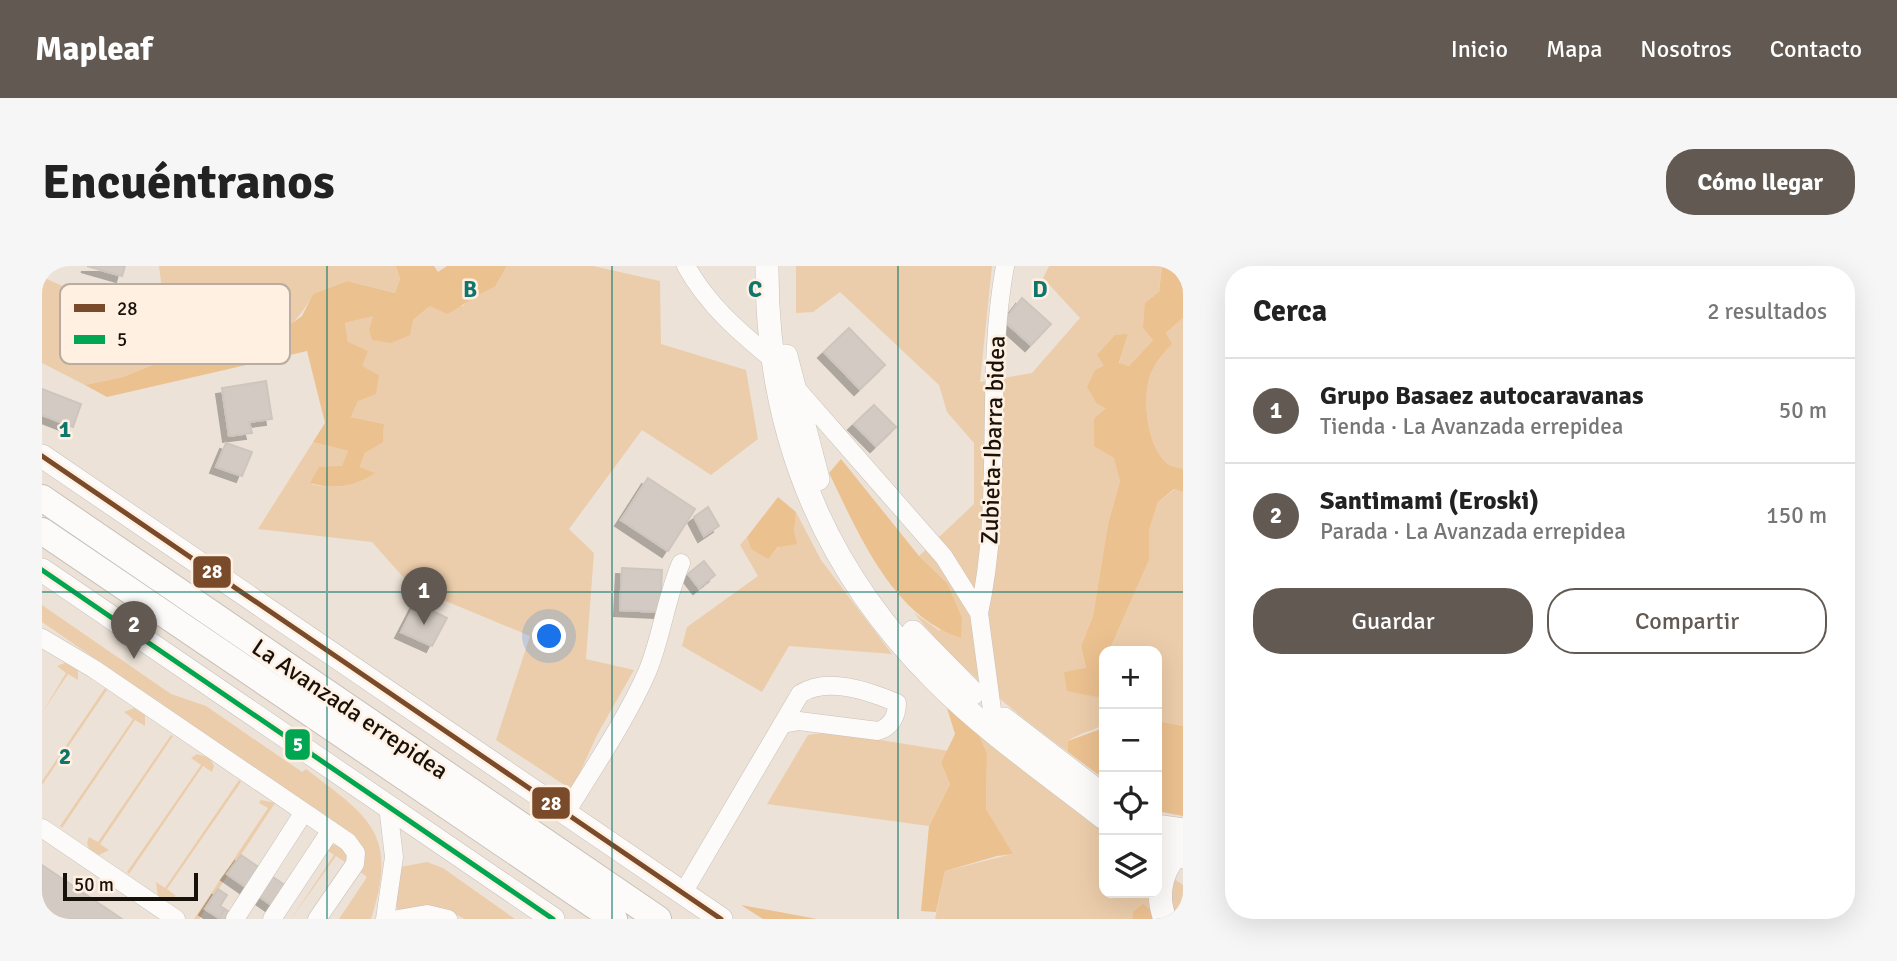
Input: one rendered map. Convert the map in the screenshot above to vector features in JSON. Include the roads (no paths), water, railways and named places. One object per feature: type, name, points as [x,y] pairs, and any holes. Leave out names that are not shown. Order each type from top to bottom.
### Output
[{"type":"highway","name":"La Avanzada errepidea","points":[[42,498],[658,919]]},
{"type":"highway","name":"La Avanzada errepidea","points":[[42,531],[614,919]]},
{"type":"main road","points":[[767,266],[771,358],[790,448],[836,548],[868,600],[938,683],[1099,814]]},
{"type":"main road","points":[[783,266],[785,349],[790,382],[820,484],[844,534],[884,596],[926,648],[992,709],[1099,792]]},
{"type":"main road","points":[[42,456],[717,915]]},
{"type":"main road","points":[[42,569],[553,919]]},
{"type":"main road","points":[[1162,827],[1183,830]]},
{"type":"main road","points":[[1162,842],[1175,859],[1161,883],[1159,900],[1164,919]]},
{"type":"street","points":[[686,266],[698,288],[728,323],[771,358]]},
{"type":"street","name":"Zubieta-Ibarra bidea","points":[[979,614],[988,574],[996,345],[1005,266]]},
{"type":"street","points":[[790,382],[944,558],[979,614],[992,709]]},
{"type":"street","points":[[565,814],[646,675],[664,623],[671,587],[681,563]]},
{"type":"street","points":[[42,630],[91,663],[94,669]]},
{"type":"street","points":[[42,638],[94,669],[353,847],[356,859],[317,919]]},
{"type":"street","points":[[683,893],[800,694],[813,685],[857,689],[897,703],[897,713],[887,728],[878,731],[799,721],[783,724]]},
{"type":"street","points":[[385,919],[394,857],[388,806]]},
{"type":"street","points":[[235,919],[304,813]]},
{"type":"street","points":[[42,828],[176,919]]},
{"type":"street","points":[[272,919],[331,830]]},
{"type":"street","points":[[398,919],[427,914],[448,919]]},
{"type":"place","name":"Grupo Basaez autocaravanas","points":[[424,625]]},
{"type":"place","name":"Santimami (Eroski)","points":[[134,659]]}]
